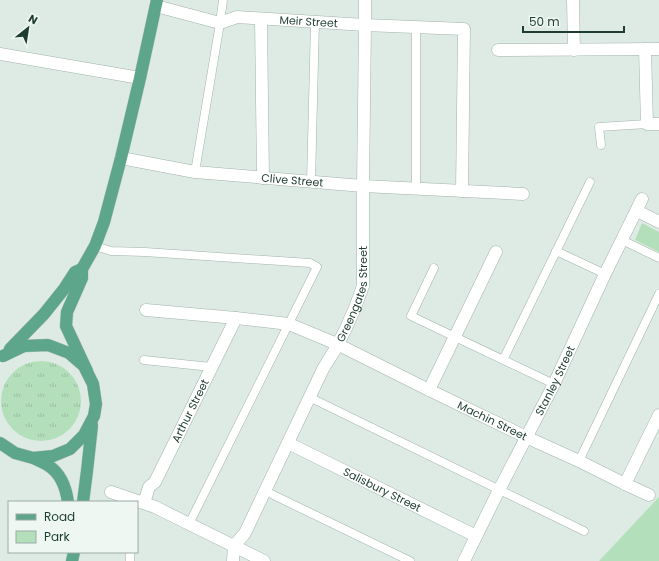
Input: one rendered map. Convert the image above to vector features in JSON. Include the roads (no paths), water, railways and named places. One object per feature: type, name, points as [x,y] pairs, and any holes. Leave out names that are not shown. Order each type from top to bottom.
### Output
[{"type":"main road","points":[[82,501],[96,404],[93,384],[66,326],[67,312],[82,278],[82,269],[95,246],[104,222],[140,78],[156,3]]},
{"type":"main road","points":[[2,358],[44,314],[64,290],[75,272],[82,269]]},
{"type":"main road","points":[[2,358],[24,346],[48,345],[70,353],[84,366],[87,371]]},
{"type":"main road","points":[[33,458],[53,456],[70,449],[84,435],[93,418]]},
{"type":"main road","points":[[2,445],[15,453],[33,458],[49,466],[59,474],[66,491],[68,501]]},
{"type":"street","name":"Greengates Street","points":[[234,546],[245,533],[309,397],[359,298],[363,286],[365,0]]},
{"type":"street","points":[[573,0],[574,50]]},
{"type":"street","points":[[156,3],[220,23]]},
{"type":"street","name":"Meir Street","points":[[220,23],[237,17],[464,29],[464,191]]},
{"type":"street","points":[[261,19],[262,178]]},
{"type":"street","points":[[645,49],[653,124]]},
{"type":"street","points":[[498,50],[659,49]]},
{"type":"street","points":[[0,54],[140,78]]},
{"type":"street","name":"Clive Street","points":[[121,158],[195,172],[363,186],[523,194]]},
{"type":"street","name":"Stanley Street","points":[[464,561],[554,384],[642,199]]},
{"type":"street","points":[[637,211],[659,222]]},
{"type":"street","points":[[429,390],[496,252]]},
{"type":"street","name":"Machin Street","points":[[146,310],[289,324],[337,344],[526,437],[649,495]]},
{"type":"street","name":"Arthur Street","points":[[138,502],[149,487],[155,482],[236,318]]},
{"type":"street","points":[[625,484],[659,415]]},
{"type":"street","name":"Salisbury Street","points":[[288,444],[476,536]]},
{"type":"street","points":[[111,492],[135,501]]},
{"type":"street","points":[[138,502],[155,508],[264,561]]},
{"type":"street","points":[[233,561],[234,546]]},
{"type":"lane","points":[[195,172],[223,0]]},
{"type":"lane","points":[[311,182],[315,22]]},
{"type":"lane","points":[[416,27],[416,189]]},
{"type":"lane","points":[[600,145],[600,127],[653,124]]},
{"type":"lane","points":[[503,360],[590,182]]},
{"type":"lane","points":[[622,240],[659,258]]},
{"type":"lane","points":[[95,246],[111,251],[310,263],[318,267],[189,524]]},
{"type":"lane","points":[[556,251],[605,274]]},
{"type":"lane","points":[[434,268],[411,316],[554,384]]},
{"type":"lane","points":[[579,461],[659,294]]},
{"type":"lane","points":[[144,360],[212,367]]},
{"type":"lane","points":[[309,397],[584,531]]},
{"type":"lane","points":[[265,491],[410,561]]}]
